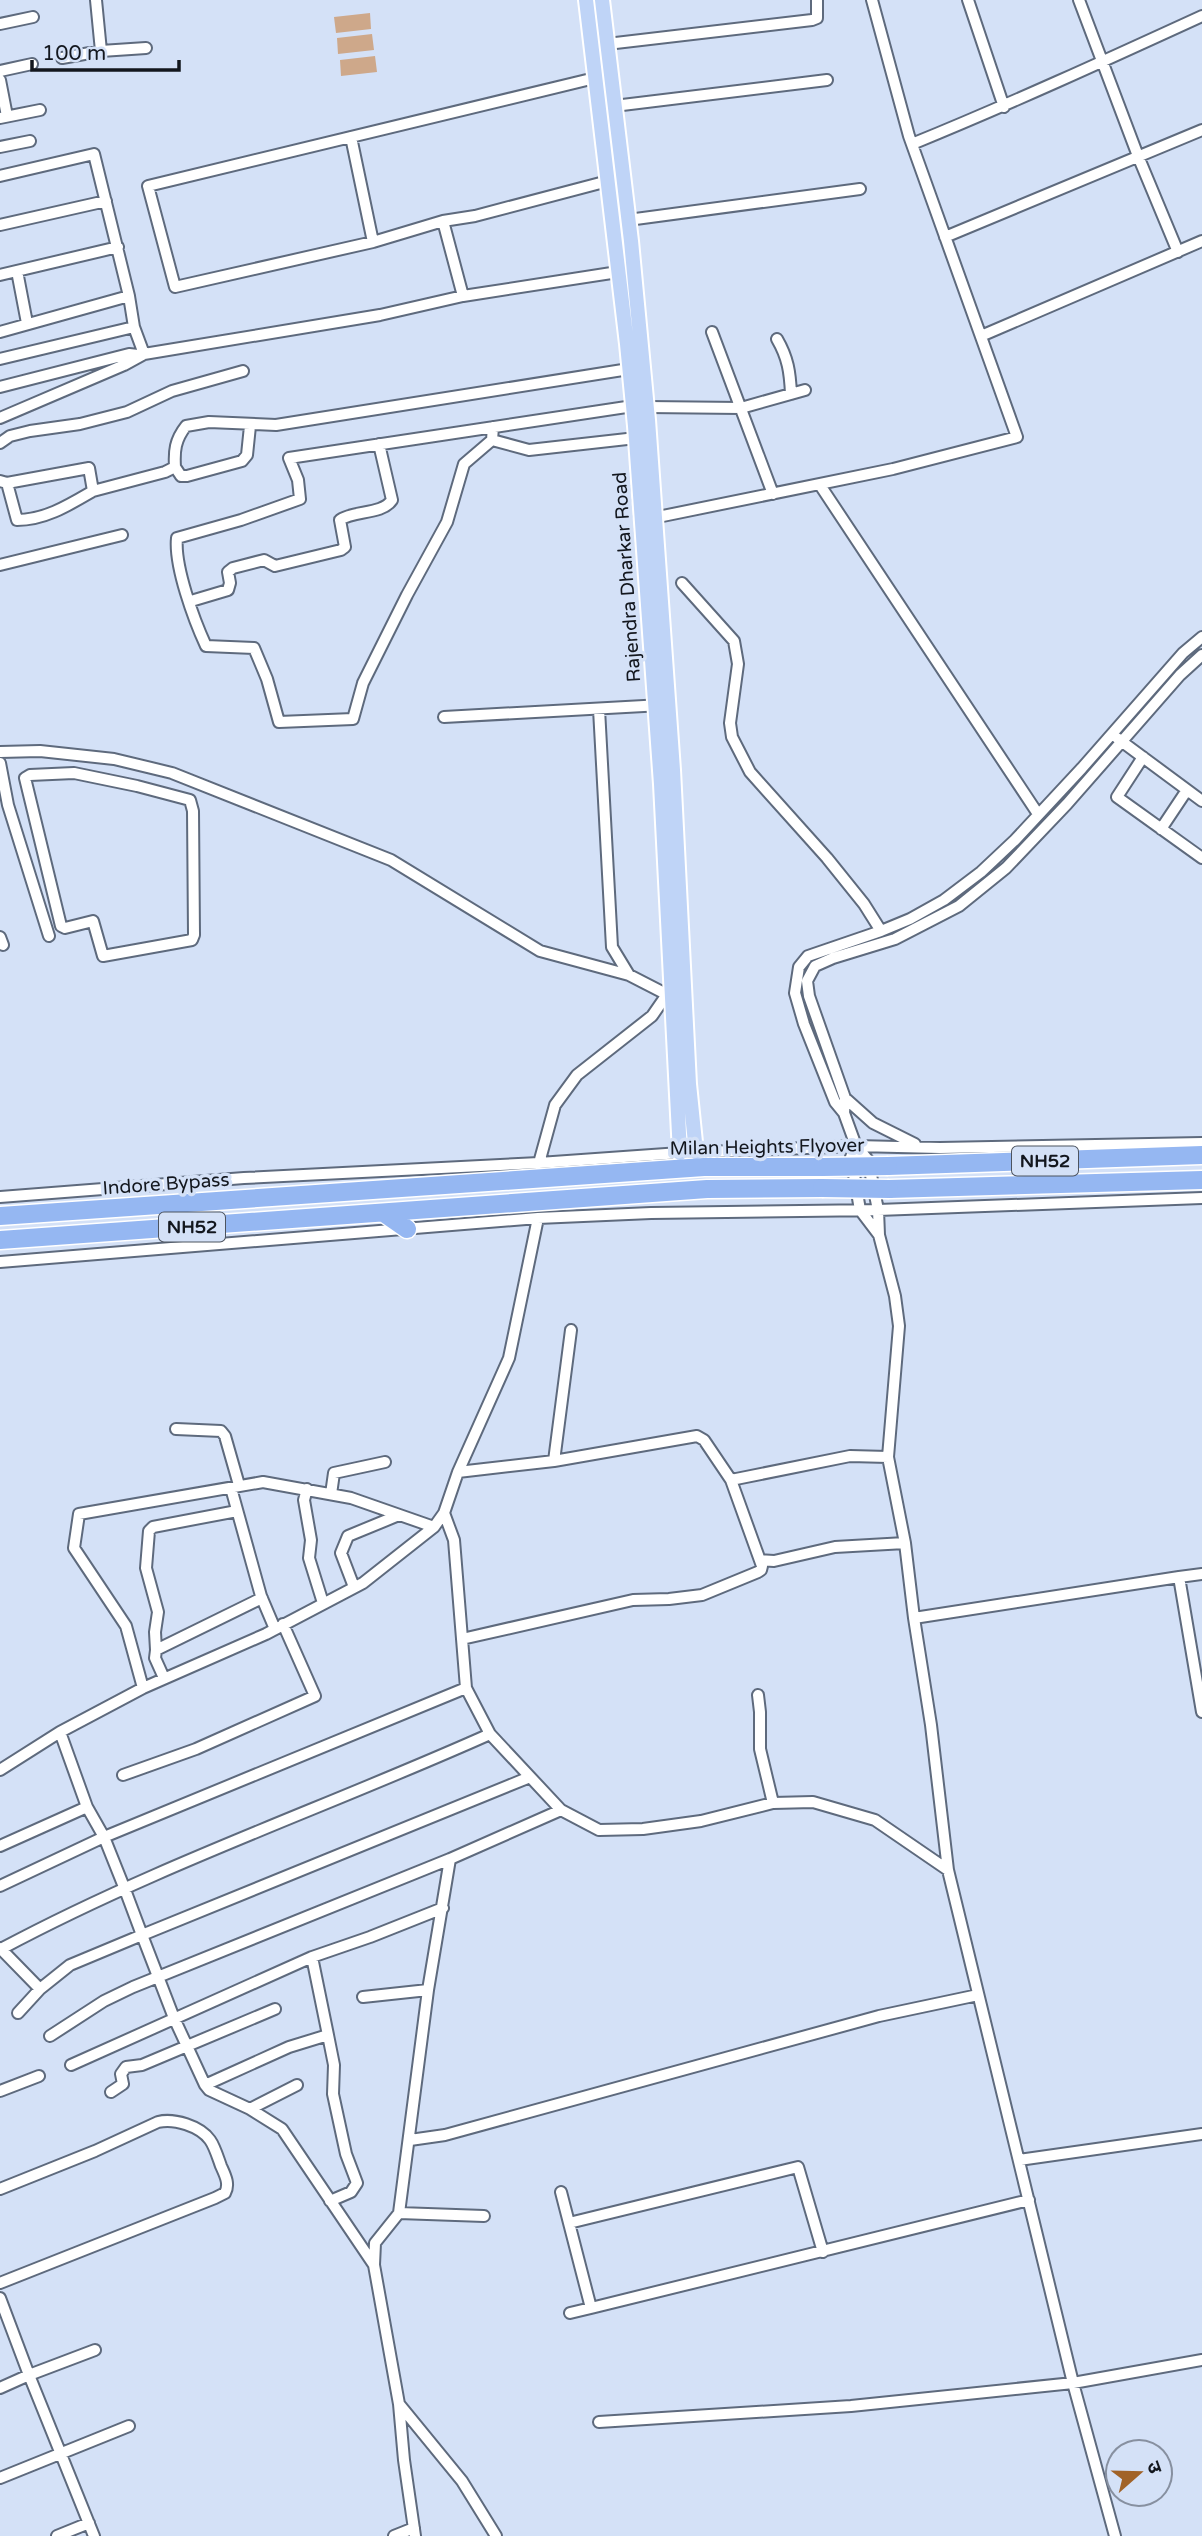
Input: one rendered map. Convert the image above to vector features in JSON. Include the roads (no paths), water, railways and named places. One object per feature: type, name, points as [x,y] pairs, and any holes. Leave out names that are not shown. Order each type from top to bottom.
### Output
[{"type":"highway","name":"Milan Heights Flyover","points":[[334,1193],[391,1180],[510,1181],[704,1167],[888,1166],[1202,1155]]},
{"type":"highway","name":"NH52","points":[[0,1240],[707,1189],[889,1189],[1202,1180]]},
{"type":"highway","name":"Indore Bypass","points":[[0,1216],[334,1193]]},
{"type":"highway","points":[[384,1213],[407,1229]]},
{"type":"main road","name":"Rajendra Dharkar Road","points":[[586,0],[618,272],[634,343],[629,369],[640,406],[636,438],[648,519]]},
{"type":"main road","name":"Rajendra Dharkar Road","points":[[602,0],[628,220],[634,343],[662,705],[680,1153]]},
{"type":"main road","name":"Rajendra Dharkar Road","points":[[674,988],[696,1152]]},
{"type":"street","points":[[96,0],[101,51]]},
{"type":"street","points":[[607,44],[812,20],[817,18],[817,0]]},
{"type":"street","points":[[648,519],[893,469],[1017,437],[912,144],[872,0]]},
{"type":"street","points":[[968,0],[1004,107]]},
{"type":"street","points":[[1079,0],[1138,156],[1178,252]]},
{"type":"street","points":[[912,144],[1004,107],[1050,83],[1202,16]]},
{"type":"street","points":[[0,24],[33,17]]},
{"type":"street","points":[[62,58],[101,51],[146,48]]},
{"type":"street","points":[[0,71],[32,64]]},
{"type":"street","points":[[595,78],[148,186],[175,287],[373,242],[443,221],[475,216],[608,181]]},
{"type":"street","points":[[0,80],[4,117],[40,110]]},
{"type":"street","points":[[614,106],[827,80]]},
{"type":"street","points":[[945,237],[1202,130]]},
{"type":"street","points":[[351,137],[373,242]]},
{"type":"street","points":[[0,147],[30,141]]},
{"type":"street","points":[[0,176],[94,154],[118,247],[141,355]]},
{"type":"street","points":[[628,220],[860,190]]},
{"type":"street","points":[[0,225],[106,201]]},
{"type":"street","points":[[443,221],[463,296]]},
{"type":"street","points":[[981,336],[1202,241]]},
{"type":"street","points":[[0,275],[118,247]]},
{"type":"street","points":[[18,271],[27,324]]},
{"type":"street","points":[[0,387],[128,354],[141,355],[380,315],[463,296],[618,272]]},
{"type":"street","points":[[0,332],[129,296]]},
{"type":"street","points":[[0,359],[134,327]]},
{"type":"street","points":[[712,332],[773,494]]},
{"type":"street","points":[[776,340],[787,356],[791,394]]},
{"type":"street","points":[[0,418],[124,365],[141,355]]},
{"type":"street","points":[[250,426],[247,455],[242,461],[187,476],[181,476],[175,467],[176,443],[186,426],[209,422],[250,426],[276,425],[629,369]]},
{"type":"street","points":[[0,443],[10,436],[30,431],[80,424],[127,412],[172,391],[243,371]]},
{"type":"street","points":[[493,427],[492,440],[464,464],[447,523],[363,683],[353,719],[279,722],[267,679],[254,648],[206,646],[177,558],[177,538],[241,520],[300,499],[298,480],[289,458],[493,427],[640,406],[741,408],[805,390]]},
{"type":"street","points":[[492,440],[529,450],[636,438]]},
{"type":"street","points":[[191,601],[228,590],[228,572],[233,568],[264,560],[275,566],[345,547],[340,520],[382,508],[392,500],[379,444]]},
{"type":"street","points":[[93,491],[89,468],[4,482],[17,520],[32,520],[63,508],[93,491],[175,467]]},
{"type":"street","points":[[820,485],[1038,814]]},
{"type":"street","points":[[0,565],[122,535]]},
{"type":"street","points":[[682,583],[734,641],[738,664],[730,723],[732,737],[750,772],[827,858],[864,904],[881,931]]},
{"type":"street","points":[[1115,2536],[1073,2383],[948,1870],[905,1543],[888,1457],[899,1326],[895,1296],[879,1235],[878,1210],[868,1160],[856,1146],[844,1113],[835,1102],[804,1024],[795,993],[799,967],[808,956],[881,931],[944,900],[981,872],[1051,801],[1183,653],[1202,638]]},
{"type":"street","points":[[844,1113],[845,1098],[809,996],[807,981],[815,966],[895,939],[959,906],[1006,868],[1180,675],[1202,655]]},
{"type":"street","points":[[444,717],[662,705]]},
{"type":"street","points":[[599,709],[612,947],[629,975]]},
{"type":"street","points":[[1111,733],[1202,802]]},
{"type":"street","points":[[0,752],[40,751],[89,756],[172,773],[391,860],[540,951],[674,988],[652,1016],[578,1075],[555,1105],[540,1163]]},
{"type":"street","points":[[89,756],[89,776]]},
{"type":"street","points":[[1143,757],[1117,797],[1202,858]]},
{"type":"street","points":[[0,763],[4,806],[50,936]]},
{"type":"street","points":[[135,764],[133,777],[136,786]]},
{"type":"street","points":[[136,786],[144,780],[148,767]]},
{"type":"street","points":[[74,774],[136,786],[186,798],[192,805],[194,938],[190,941],[103,956],[93,921],[65,928],[61,926],[25,781],[30,775],[74,774]]},
{"type":"street","points":[[1161,829],[1187,790]]},
{"type":"street","points":[[1051,801],[1061,810]]},
{"type":"street","points":[[845,1098],[873,1123],[920,1147]]},
{"type":"street","points":[[0,1197],[244,1178],[391,1180],[540,1163],[696,1152],[856,1146],[1202,1143]]},
{"type":"street","points":[[856,1146],[851,1157],[860,1210],[879,1235]]},
{"type":"street","points":[[0,1262],[538,1218],[651,1213],[878,1210],[1202,1198]]},
{"type":"street","points":[[0,1770],[60,1732],[143,1688],[279,1627],[354,1587],[435,1527],[444,1513],[457,1472],[509,1358],[538,1218]]},
{"type":"street","points":[[554,1461],[571,1330]]},
{"type":"street","points":[[123,1775],[196,1749],[315,1696],[262,1598],[237,1511],[235,1486],[221,1430],[176,1429]]},
{"type":"street","points":[[457,1472],[554,1461],[697,1436],[704,1440],[731,1480],[760,1560],[761,1570],[702,1595],[633,1600],[462,1639]]},
{"type":"street","points":[[731,1480],[850,1456],[888,1457]]},
{"type":"street","points":[[331,1494],[334,1474],[385,1462]]},
{"type":"street","points":[[143,1688],[126,1626],[74,1548],[79,1514],[263,1482],[351,1498],[435,1527]]},
{"type":"street","points":[[307,1489],[304,1500],[311,1540],[309,1558],[323,1603]]},
{"type":"street","points":[[164,1678],[155,1658],[158,1612],[146,1568],[149,1531],[153,1527],[237,1511]]},
{"type":"street","points":[[444,1513],[454,1540],[466,1688],[490,1734],[561,1810],[599,1830],[643,1829],[701,1821],[774,1803],[813,1802],[875,1820],[948,1870]]},
{"type":"street","points":[[354,1587],[341,1553],[348,1536],[399,1515]]},
{"type":"street","points":[[760,1560],[774,1561],[835,1547],[905,1543]]},
{"type":"street","points":[[914,1618],[1202,1574]]},
{"type":"street","points":[[1179,1577],[1202,1712]]},
{"type":"street","points":[[156,1650],[262,1598]]},
{"type":"street","points":[[0,1886],[104,1837],[466,1688]]},
{"type":"street","points":[[758,1695],[760,1749],[774,1803]]},
{"type":"street","points":[[60,1732],[88,1807],[104,1837],[124,1886],[157,1978],[205,2085],[209,2090],[250,2109],[282,2129],[374,2265]]},
{"type":"street","points":[[40,1989],[2,1954],[124,1886],[387,1780],[490,1734]]},
{"type":"street","points":[[18,2013],[40,1989],[70,1965],[530,1777]]},
{"type":"street","points":[[0,1846],[88,1807]]},
{"type":"street","points":[[50,2036],[104,2001],[450,1859],[561,1810]]},
{"type":"street","points":[[394,2536],[414,2532],[399,2404],[374,2265],[375,2243],[399,2213],[429,1990],[450,1859]]},
{"type":"street","points":[[71,2065],[312,1957],[443,1908]]},
{"type":"street","points":[[312,1957],[334,2065],[334,2098],[346,2154],[357,2183],[351,2192],[330,2201]]},
{"type":"street","points":[[363,1997],[429,1990]]},
{"type":"street","points":[[410,2140],[445,2136],[879,2015],[978,1995]]},
{"type":"street","points":[[111,2092],[123,2084],[121,2074],[126,2067],[142,2065],[275,2009]]},
{"type":"street","points":[[205,2085],[289,2047],[328,2035]]},
{"type":"street","points":[[0,2091],[39,2076]]},
{"type":"street","points":[[250,2109],[297,2085]]},
{"type":"street","points":[[0,2189],[95,2151],[158,2122],[169,2120],[177,2121],[207,2136],[228,2185],[225,2193],[215,2198],[0,2283]]},
{"type":"street","points":[[1019,2160],[1202,2134]]},
{"type":"street","points":[[569,2223],[798,2166],[823,2252]]},
{"type":"street","points":[[561,2192],[591,2308]]},
{"type":"street","points":[[570,2313],[1029,2200]]},
{"type":"street","points":[[399,2213],[484,2216]]},
{"type":"street","points":[[0,2298],[94,2536]]},
{"type":"street","points":[[0,2388],[95,2350]]},
{"type":"street","points":[[599,2422],[851,2406],[1073,2383],[1202,2360]]},
{"type":"street","points":[[399,2404],[462,2481],[496,2536]]},
{"type":"street","points":[[0,2478],[129,2426]]},
{"type":"street","points":[[57,2536],[89,2524]]}]
